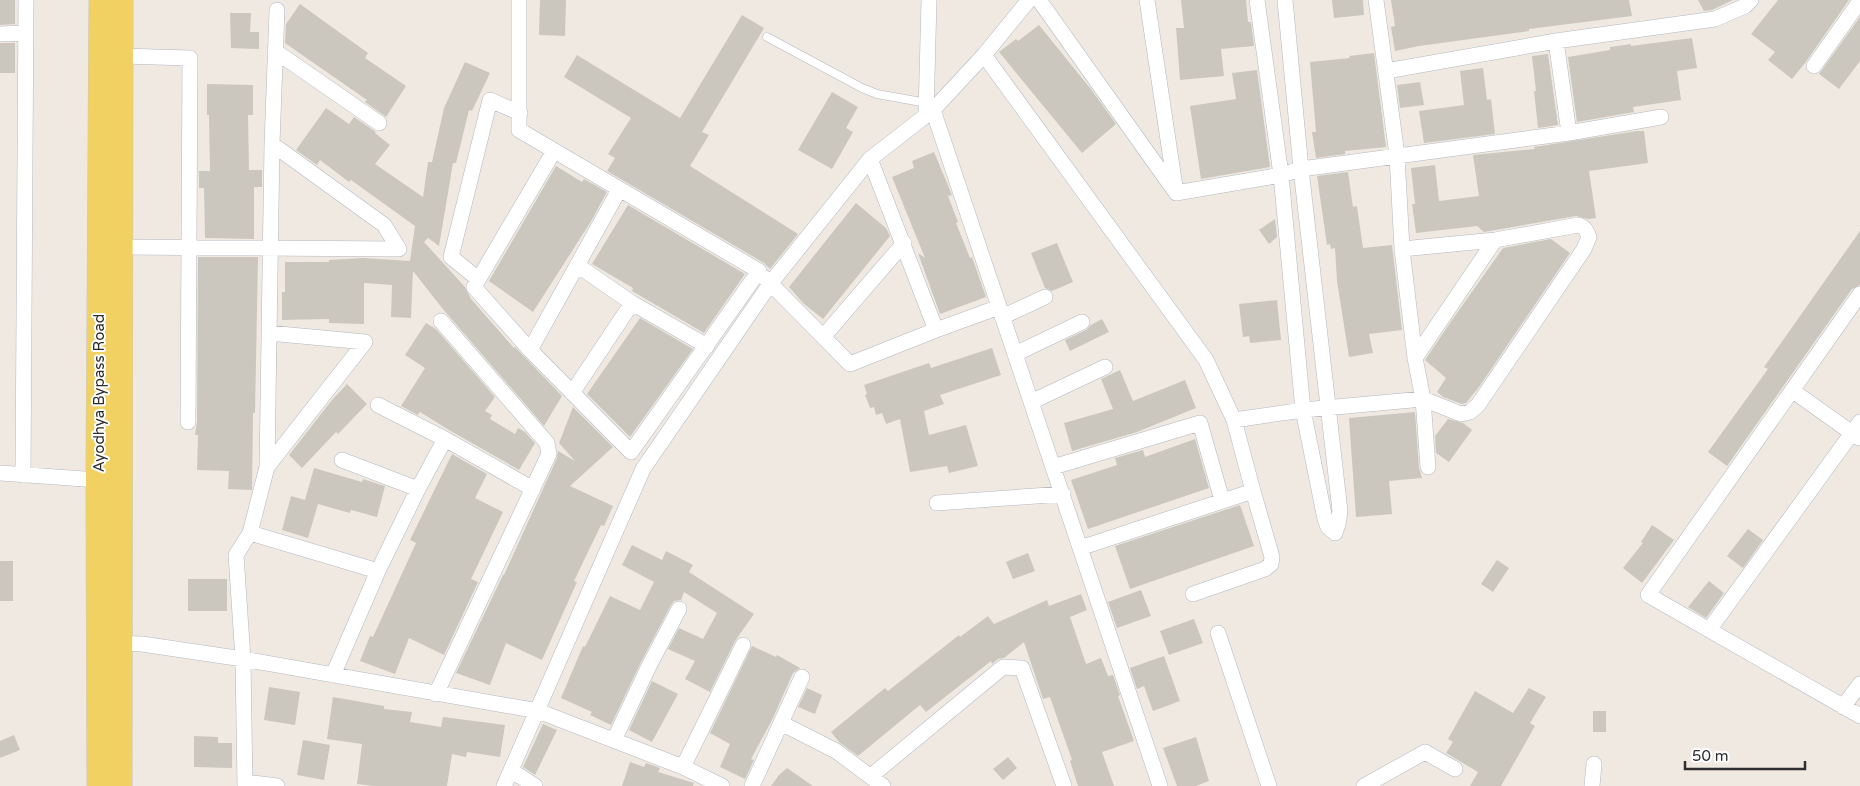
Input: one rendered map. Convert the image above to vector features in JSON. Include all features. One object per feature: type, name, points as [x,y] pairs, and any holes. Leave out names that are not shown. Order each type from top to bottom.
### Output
[{"type":"main road","name":"Ayodhya Bypass Road","points":[[102,0],[98,480],[120,786]]},
{"type":"main road","name":"Ayodhya Bypass Road","points":[[99,786],[110,643],[121,247],[121,0]]},
{"type":"street","points":[[23,474],[26,0]]},
{"type":"street","points":[[519,0],[519,130],[759,272],[850,364],[936,330],[1001,312],[1045,297]]},
{"type":"street","points":[[928,0],[929,109],[1001,312],[1160,786]]},
{"type":"street","points":[[504,786],[643,469],[770,284],[870,159],[929,109],[984,54],[1029,0]]},
{"type":"street","points":[[1039,0],[1176,192]]},
{"type":"street","points":[[1147,0],[1176,192]]},
{"type":"street","points":[[1257,0],[1281,175],[1304,410],[1324,519],[1328,528],[1335,533],[1340,511],[1301,169],[1285,0]]},
{"type":"street","points":[[1376,0],[1397,155],[1402,249],[1415,358],[1423,399],[1428,467]]},
{"type":"street","points":[[1814,66],[1860,1]]},
{"type":"street","points":[[1386,71],[1556,41],[1715,19],[1746,2]]},
{"type":"street","points":[[277,10],[272,144],[267,467],[250,533],[236,555],[243,659],[245,784],[277,786]]},
{"type":"street","points":[[0,34],[26,33]]},
{"type":"street","points":[[1556,41],[1569,133]]},
{"type":"street","points":[[275,51],[379,123]]},
{"type":"street","points":[[984,54],[1206,360],[1234,420],[1252,491],[1272,557],[1270,564],[1265,569],[1193,594]]},
{"type":"street","points":[[121,56],[190,58],[188,422]]},
{"type":"street","points":[[478,279],[451,257],[490,100],[520,113]]},
{"type":"street","points":[[1176,192],[1281,175],[1301,169],[1569,133],[1661,118]]},
{"type":"street","points":[[121,247],[399,249],[384,225],[272,144]]},
{"type":"street","points":[[554,151],[474,287],[530,350],[631,452],[759,272]]},
{"type":"street","points":[[870,159],[904,242],[936,330]]},
{"type":"street","points":[[530,350],[618,190]]},
{"type":"street","points":[[1234,420],[1328,407],[1423,399],[1461,414],[1470,412],[1478,405],[1584,249],[1589,237],[1587,231],[1578,225],[1495,240],[1402,249]]},
{"type":"street","points":[[1415,358],[1495,240]]},
{"type":"street","points":[[823,337],[904,242]]},
{"type":"street","points":[[577,266],[632,303],[707,346]]},
{"type":"street","points":[[1860,294],[1648,595],[1860,716]]},
{"type":"street","points":[[572,393],[632,303]]},
{"type":"street","points":[[436,694],[549,454],[547,443],[442,321]]},
{"type":"street","points":[[1014,354],[1082,322]]},
{"type":"street","points":[[267,467],[365,342],[269,333]]},
{"type":"street","points":[[1031,402],[1105,367]]},
{"type":"street","points":[[1709,630],[1857,431],[1793,391]]},
{"type":"street","points":[[378,405],[445,439],[533,489]]},
{"type":"street","points":[[1053,467],[1200,423],[1222,500]]},
{"type":"street","points":[[333,675],[378,570],[445,439]]},
{"type":"street","points":[[342,460],[418,489]]},
{"type":"street","points":[[0,474],[98,480]]},
{"type":"street","points":[[1080,548],[1252,491]]},
{"type":"street","points":[[937,503],[1063,494]]},
{"type":"street","points":[[250,533],[378,570]]},
{"type":"street","points":[[614,740],[649,666],[679,609]]},
{"type":"street","points":[[1218,633],[1269,786]]},
{"type":"street","points":[[110,643],[142,644],[243,659],[538,711],[683,767],[722,786]]},
{"type":"street","points":[[683,767],[743,645]]},
{"type":"street","points":[[871,776],[1003,667],[1022,668],[1064,786]]},
{"type":"street","points":[[752,786],[802,677]]},
{"type":"street","points":[[1843,707],[1860,684]]},
{"type":"street","points":[[781,723],[836,751],[883,786]]},
{"type":"street","points":[[1364,786],[1425,752],[1455,769]]},
{"type":"street","points":[[1592,786],[1594,764]]},
{"type":"street","points":[[512,771],[535,786]]},
{"type":"lane","points":[[768,37],[862,88],[929,109]]},
{"type":"building","points":[[0,0],[15,0],[15,24],[0,25]]},
{"type":"building","points":[[540,0],[566,0],[565,36],[539,35]]},
{"type":"building","points":[[1181,0],[1246,0],[1248,22],[1251,22],[1254,46],[1221,49],[1224,76],[1180,80],[1176,28],[1184,28]]},
{"type":"building","points":[[1332,0],[1363,0],[1364,15],[1334,18]]},
{"type":"building","points":[[1391,0],[1629,0],[1632,16],[1529,29],[1529,31],[1395,51],[1391,27],[1395,26]]},
{"type":"building","points":[[1698,0],[1733,0],[1712,10],[1704,11]]},
{"type":"building","points":[[1778,0],[1849,0],[1792,79],[1768,60],[1775,52],[1751,34]]},
{"type":"building","points":[[300,4],[368,53],[365,58],[406,86],[386,117],[365,102],[367,100],[285,43],[286,24]]},
{"type":"building","points":[[230,13],[251,13],[250,32],[259,32],[259,49],[231,48]]},
{"type":"building","points":[[742,15],[764,28],[702,132],[709,135],[690,166],[798,234],[770,269],[764,263],[607,171],[615,158],[608,154],[631,118],[564,77],[577,55],[680,118]]},
{"type":"building","points":[[1860,17],[1860,61],[1839,89],[1819,74]]},
{"type":"building","points":[[1039,25],[1090,88],[1116,124],[1082,153],[999,52],[1016,39],[1018,41]]},
{"type":"building","points":[[1692,38],[1697,68],[1677,71],[1681,100],[1633,107],[1634,112],[1577,122],[1568,57],[1610,50],[1610,47]]},
{"type":"building","points":[[0,43],[15,43],[15,73],[0,73]]},
{"type":"building","points":[[1374,53],[1386,147],[1345,151],[1345,154],[1316,158],[1312,132],[1316,132],[1310,62],[1350,58],[1349,56]]},
{"type":"building","points":[[1548,54],[1558,125],[1538,128],[1532,56]]},
{"type":"building","points":[[465,62],[490,73],[472,111],[469,110],[456,163],[453,163],[439,246],[428,238],[424,242],[465,287],[471,299],[514,348],[562,396],[544,426],[442,308],[413,271],[411,318],[391,317],[392,285],[364,283],[364,324],[329,323],[329,319],[282,320],[282,292],[285,292],[285,262],[329,262],[329,260],[363,258],[410,261],[415,226],[351,180],[349,182],[320,160],[317,165],[296,150],[326,108],[349,124],[354,117],[376,132],[390,145],[375,164],[423,197],[428,162],[432,162],[444,108]]},
{"type":"building","points":[[1483,68],[1487,100],[1491,99],[1495,134],[1424,143],[1419,111],[1464,105],[1460,71]]},
{"type":"building","points":[[1257,70],[1270,167],[1201,179],[1190,106],[1236,99],[1232,73]]},
{"type":"building","points":[[1420,82],[1424,105],[1400,108],[1397,85]]},
{"type":"building","points":[[207,84],[253,85],[253,115],[248,115],[249,170],[262,170],[262,187],[254,187],[254,239],[205,238],[204,188],[199,188],[199,171],[210,171]]},
{"type":"building","points":[[832,92],[858,107],[846,128],[853,132],[832,169],[798,150]]},
{"type":"building","points":[[1644,131],[1648,163],[1589,171],[1596,218],[1588,219],[1576,216],[1484,232],[1477,226],[1416,233],[1412,204],[1415,204],[1411,168],[1435,165],[1439,201],[1479,196],[1473,155],[1535,149],[1534,147]]},
{"type":"building","points":[[934,152],[952,195],[948,196],[958,222],[956,223],[970,258],[972,257],[986,297],[940,314],[918,253],[925,258],[892,177],[914,168],[912,161]]},
{"type":"building","points":[[556,166],[582,182],[584,179],[607,192],[590,223],[533,312],[489,281]]},
{"type":"building","points":[[1348,172],[1353,207],[1357,206],[1363,248],[1392,245],[1402,330],[1369,334],[1373,353],[1349,357],[1337,281],[1335,248],[1331,249],[1330,244],[1327,245],[1317,176]]},
{"type":"building","points":[[856,203],[886,228],[890,236],[823,319],[803,303],[789,287]]},
{"type":"building","points":[[628,205],[745,274],[704,333],[632,291],[633,288],[592,264]]},
{"type":"building","points":[[1275,219],[1277,237],[1269,244],[1259,230]]},
{"type":"building","points":[[1860,231],[1860,285],[1852,289],[1727,466],[1708,452],[1768,369],[1764,367]]},
{"type":"building","points":[[1551,239],[1570,253],[1479,387],[1466,403],[1462,404],[1443,397],[1437,392],[1446,378],[1425,360],[1452,320],[1503,248]]},
{"type":"building","points":[[1057,243],[1073,282],[1052,291],[1045,288],[1031,253]]},
{"type":"building","points":[[198,257],[258,257],[252,490],[228,489],[229,471],[197,470],[198,435],[195,435],[197,422]]},
{"type":"building","points":[[1277,300],[1281,340],[1250,343],[1249,336],[1243,337],[1239,304]]},
{"type":"building","points":[[640,318],[693,349],[630,437],[587,394]]},
{"type":"building","points":[[1102,319],[1109,332],[1070,351],[1065,340],[1086,330]]},
{"type":"building","points":[[426,323],[436,329],[495,397],[485,411],[492,415],[490,419],[515,434],[518,428],[525,432],[535,443],[519,470],[420,412],[418,415],[401,406],[425,368],[405,355]]},
{"type":"building","points":[[992,348],[1001,375],[940,395],[944,404],[924,411],[929,435],[966,425],[978,466],[949,473],[947,466],[910,472],[900,419],[886,424],[882,413],[876,415],[874,407],[870,408],[865,395],[867,394],[864,385],[929,363],[931,368]]},
{"type":"building","points":[[1120,370],[1133,401],[1185,380],[1196,408],[1137,432],[1072,451],[1064,423],[1113,409],[1101,379]]},
{"type":"building","points":[[347,384],[367,404],[338,434],[336,432],[302,468],[289,455]]},
{"type":"building","points":[[573,407],[613,447],[570,486],[613,506],[604,526],[601,525],[574,581],[577,582],[542,660],[506,643],[490,685],[456,673],[504,575],[557,458],[558,451],[575,461],[559,443]]},
{"type":"building","points":[[1415,412],[1419,468],[1422,478],[1389,481],[1392,514],[1356,517],[1349,418]]},
{"type":"building","points":[[1448,419],[1463,423],[1472,430],[1449,462],[1436,453],[1435,436]]},
{"type":"building","points":[[1195,439],[1209,488],[1088,529],[1071,480],[1117,465],[1115,458],[1143,450],[1145,457]]},
{"type":"building","points":[[452,454],[487,474],[475,498],[503,512],[471,579],[478,582],[444,655],[409,638],[395,674],[360,661],[370,636],[373,637],[416,543],[410,540]]},
{"type":"building","points":[[314,468],[362,482],[363,479],[385,486],[377,517],[351,510],[350,513],[318,504],[308,538],[282,530],[291,496],[305,500]]},
{"type":"building","points":[[1240,505],[1254,546],[1130,589],[1115,546]]},
{"type":"building","points":[[1652,525],[1674,540],[1642,583],[1623,568],[1643,543],[1641,542]]},
{"type":"building","points":[[1748,529],[1763,540],[1743,568],[1727,556]]},
{"type":"building","points":[[632,545],[662,560],[666,551],[693,565],[689,572],[754,614],[735,641],[710,692],[685,679],[695,661],[668,649],[679,628],[703,639],[717,613],[684,592],[681,600],[674,601],[671,605],[611,725],[590,715],[592,712],[561,698],[583,646],[585,647],[610,596],[640,610],[654,582],[622,565]]},
{"type":"building","points":[[1028,553],[1035,571],[1013,579],[1006,562]]},
{"type":"building","points":[[1497,560],[1509,568],[1493,592],[1481,584]]},
{"type":"building","points":[[0,561],[13,561],[13,601],[0,601]]},
{"type":"building","points":[[188,579],[227,579],[227,611],[188,611]]},
{"type":"building","points":[[1709,581],[1724,593],[1706,618],[1688,607]]},
{"type":"building","points":[[1141,590],[1151,616],[1117,628],[1108,602]]},
{"type":"building","points":[[1081,594],[1087,610],[1070,617],[1086,664],[1101,658],[1108,676],[1113,675],[1120,695],[1118,696],[1134,741],[1102,752],[1114,786],[1078,786],[1070,761],[1072,760],[1050,697],[1043,699],[1024,642],[1004,658],[998,659],[992,664],[991,661],[926,712],[920,705],[858,756],[839,742],[831,732],[885,688],[888,691],[959,635],[960,637],[988,616],[994,624],[1047,600],[1049,606]]},
{"type":"building","points":[[1194,619],[1203,643],[1169,655],[1160,631]]},
{"type":"building","points":[[752,646],[776,657],[777,655],[800,668],[793,673],[772,720],[751,759],[754,760],[745,779],[720,767],[730,744],[710,733]]},
{"type":"building","points":[[1164,656],[1180,701],[1153,711],[1144,686],[1137,689],[1130,668]]},
{"type":"building","points":[[652,681],[678,694],[652,742],[629,730]]},
{"type":"building","points":[[269,687],[300,692],[295,725],[264,720]]},
{"type":"building","points":[[807,688],[822,695],[815,714],[798,707]]},
{"type":"building","points":[[1529,688],[1546,697],[1530,723],[1535,726],[1501,786],[1470,786],[1478,772],[1446,753],[1453,742],[1448,739],[1475,691],[1513,713]]},
{"type":"building","points":[[333,697],[384,706],[384,709],[412,712],[410,722],[441,727],[443,717],[505,725],[500,757],[467,752],[466,757],[452,754],[447,786],[374,786],[357,784],[362,744],[327,739]]},
{"type":"building","points":[[1593,711],[1606,711],[1606,732],[1593,732]]},
{"type":"building","points":[[543,724],[557,730],[535,775],[523,767]]},
{"type":"building","points":[[14,735],[20,750],[0,758],[0,741]]},
{"type":"building","points":[[194,736],[218,737],[218,743],[232,743],[232,768],[194,767]]},
{"type":"building","points":[[1196,737],[1209,781],[1196,786],[1177,786],[1163,748]]},
{"type":"building","points":[[303,740],[330,745],[324,780],[297,775]]},
{"type":"building","points":[[1008,757],[1017,768],[1003,780],[993,769]]},
{"type":"building","points":[[630,762],[644,767],[646,763],[660,768],[658,772],[694,783],[693,786],[622,786]]},
{"type":"building","points":[[787,768],[813,786],[771,786]]}]
